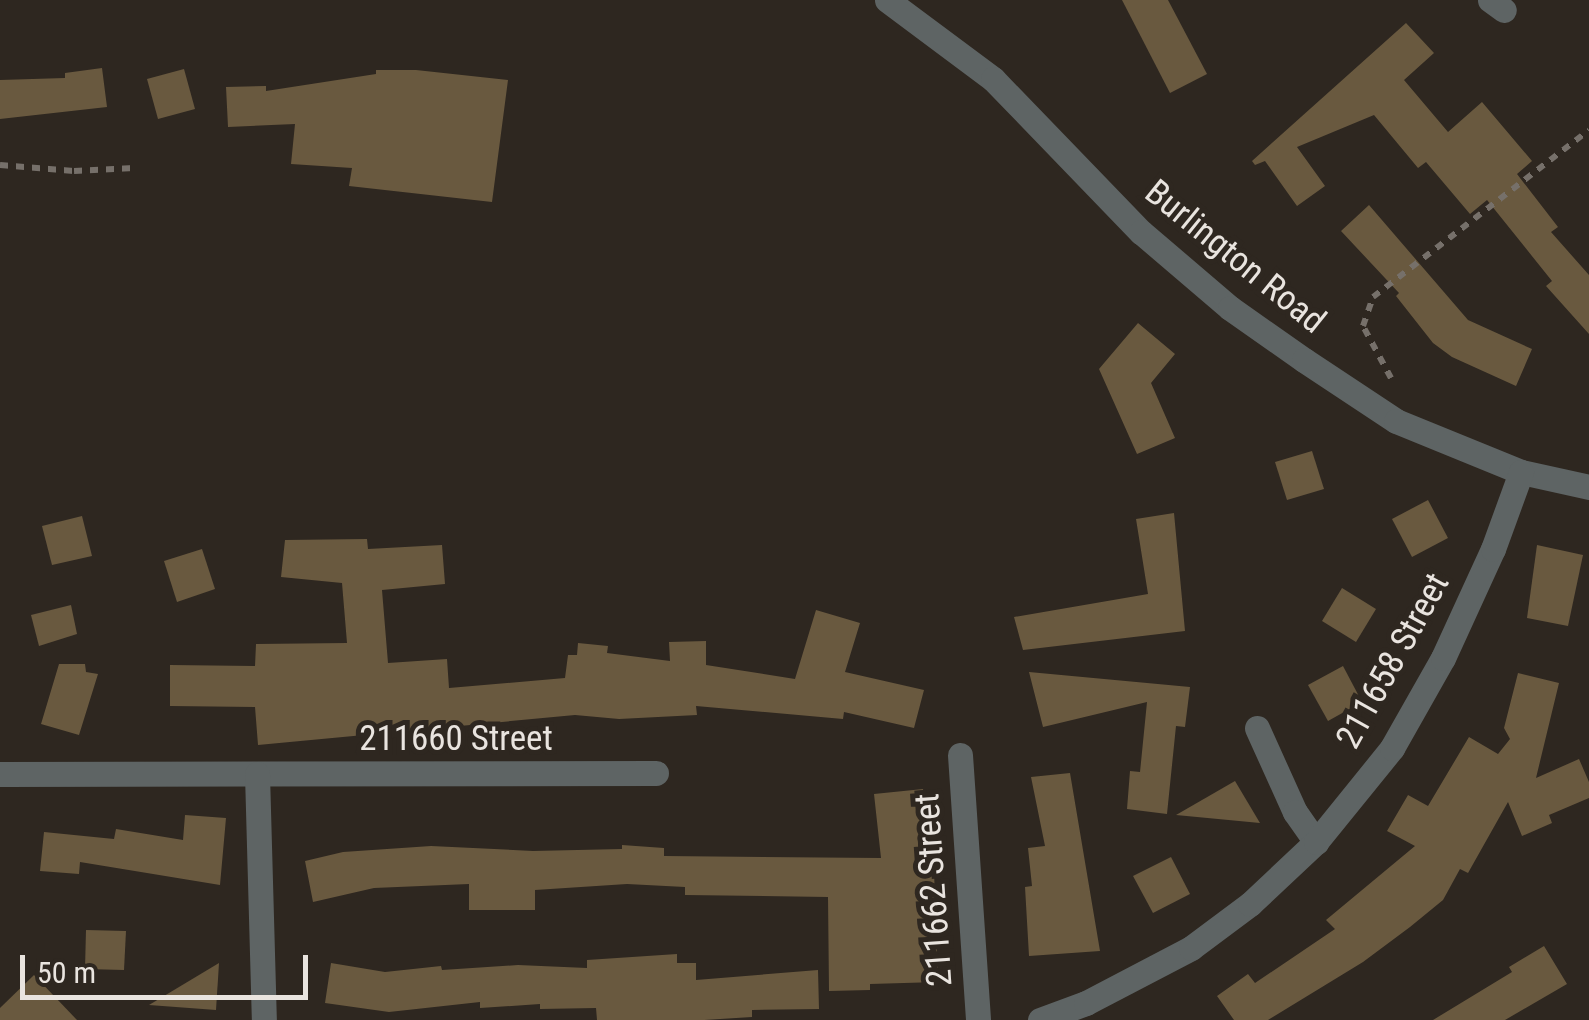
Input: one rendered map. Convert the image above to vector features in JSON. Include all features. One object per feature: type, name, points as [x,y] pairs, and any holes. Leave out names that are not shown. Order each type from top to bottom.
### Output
[{"type":"street","name":"Burlington Road","points":[[886,0],[993,79],[1141,232],[1230,308],[1396,421],[1521,472],[1589,486]]},
{"type":"street","name":"211658 Street","points":[[1040,1020],[1086,1003],[1191,948],[1250,904],[1316,842],[1392,748],[1443,658],[1494,549],[1521,472]]},
{"type":"street","points":[[1257,728],[1294,812],[1316,842]]},
{"type":"street","name":"211662 Street","points":[[960,756],[978,1020]]},
{"type":"street","name":"211660 Street","points":[[0,774],[656,773]]},
{"type":"street","points":[[257,774],[264,1020]]},
{"type":"path","points":[[1396,421],[1395,386],[1375,355],[1363,326],[1373,298],[1589,130]]},
{"type":"path","points":[[0,165],[74,171],[134,168]]},
{"type":"building","points":[[1122,0],[1168,0],[1207,74],[1170,93]]},
{"type":"building","points":[[1406,23],[1434,53],[1404,80],[1448,132],[1482,102],[1532,161],[1517,174],[1558,227],[1551,232],[1589,275],[1589,334],[1546,286],[1552,281],[1487,200],[1470,214],[1426,162],[1418,168],[1374,115],[1297,147],[1325,186],[1297,206],[1265,161],[1255,165],[1252,161]]},
{"type":"building","points":[[102,68],[107,107],[0,119],[0,80],[65,78],[65,73]]},
{"type":"building","points":[[184,69],[195,109],[158,119],[147,79]]},
{"type":"building","points":[[376,70],[416,70],[508,80],[492,202],[349,186],[352,168],[291,164],[295,124],[228,127],[226,87],[266,86],[266,91],[376,74]]},
{"type":"building","points":[[1369,205],[1468,320],[1532,349],[1516,386],[1452,357],[1433,343],[1396,296],[1399,293],[1341,231]]},
{"type":"building","points":[[1138,323],[1175,354],[1151,383],[1175,438],[1137,454],[1099,369]]},
{"type":"building","points":[[1312,451],[1324,489],[1287,500],[1275,462]]},
{"type":"building","points":[[1428,500],[1448,538],[1412,557],[1392,519]]},
{"type":"building","points":[[1174,513],[1185,631],[1023,650],[1014,617],[1148,594],[1136,519]]},
{"type":"building","points":[[82,516],[92,556],[52,565],[42,526]]},
{"type":"building","points":[[367,539],[368,549],[442,545],[445,584],[382,590],[388,663],[447,659],[449,688],[565,678],[568,655],[577,655],[578,643],[608,646],[607,653],[670,661],[669,642],[706,641],[706,665],[795,679],[816,610],[860,623],[845,672],[924,690],[914,728],[844,712],[843,719],[696,706],[697,715],[619,719],[575,715],[258,745],[255,707],[170,706],[170,665],[255,666],[256,644],[347,643],[342,583],[281,577],[285,540]]},
{"type":"building","points":[[1537,545],[1583,555],[1568,626],[1527,618]]},
{"type":"building","points":[[202,549],[215,589],[177,602],[164,561]]},
{"type":"building","points":[[1342,588],[1376,609],[1356,642],[1322,621]]},
{"type":"building","points":[[71,605],[77,634],[39,646],[31,615]]},
{"type":"building","points":[[59,664],[85,664],[86,672],[98,674],[79,735],[41,724]]},
{"type":"building","points":[[1343,666],[1362,702],[1328,721],[1308,685]]},
{"type":"building","points":[[1029,672],[1190,687],[1185,727],[1176,726],[1167,814],[1127,809],[1130,771],[1140,772],[1147,702],[1043,727]]},
{"type":"building","points":[[1518,673],[1559,683],[1536,778],[1579,759],[1589,782],[1589,798],[1549,815],[1552,823],[1522,836],[1508,802],[1468,873],[1460,869],[1443,900],[1410,927],[1363,962],[1268,1020],[1234,1020],[1217,996],[1248,974],[1255,983],[1335,929],[1326,920],[1415,846],[1387,831],[1408,795],[1428,806],[1469,737],[1498,754],[1510,739],[1504,728]]},
{"type":"building","points":[[1070,773],[1100,951],[1029,956],[1025,887],[1032,886],[1028,848],[1045,846],[1031,777]]},
{"type":"building","points":[[1235,781],[1260,823],[1176,815]]},
{"type":"building","points":[[923,789],[934,871],[938,982],[870,984],[870,990],[829,991],[828,897],[685,895],[685,887],[627,884],[535,890],[535,910],[469,910],[469,884],[374,888],[313,902],[305,861],[343,852],[431,846],[533,851],[622,849],[622,845],[664,848],[664,856],[881,858],[874,794]]},
{"type":"building","points":[[185,815],[226,818],[220,885],[80,862],[79,874],[40,871],[44,832],[114,839],[116,829],[183,840]]},
{"type":"building","points":[[1171,857],[1190,894],[1153,913],[1133,876]]},
{"type":"building","points":[[86,930],[126,931],[124,970],[85,969]]},
{"type":"building","points":[[1544,946],[1567,984],[1505,1020],[1433,1020],[1512,972],[1509,967]]},
{"type":"building","points":[[677,954],[677,963],[696,963],[696,980],[818,970],[819,1009],[752,1010],[752,1017],[704,1020],[597,1020],[596,1008],[540,1009],[540,1004],[480,1008],[480,1002],[389,1012],[325,1003],[331,963],[385,972],[441,966],[442,970],[518,965],[587,968],[587,960]]},
{"type":"building","points":[[219,963],[216,1010],[149,1005]]},
{"type":"building","points":[[34,975],[77,1020],[0,1020],[0,1008]]}]
